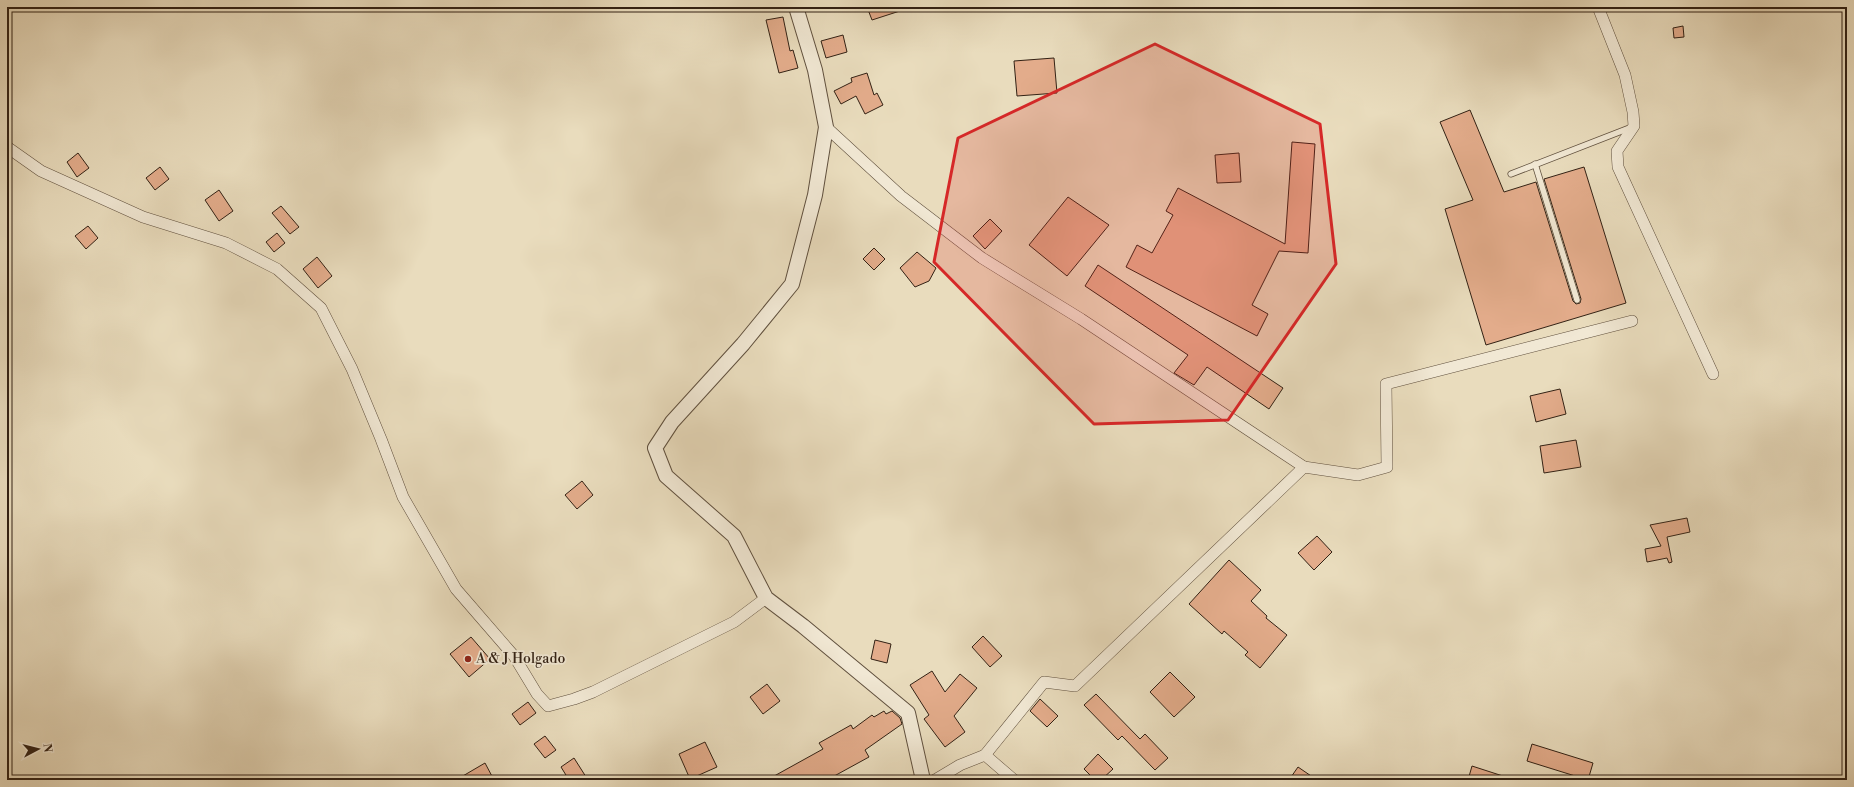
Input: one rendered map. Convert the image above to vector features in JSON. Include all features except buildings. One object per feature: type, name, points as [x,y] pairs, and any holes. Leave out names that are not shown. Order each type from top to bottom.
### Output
[{"type":"street","points":[[796,7],[815,70],[826,127],[815,195],[792,284],[738,350],[672,422],[655,448],[666,476],[734,536],[766,598],[803,626],[908,713],[923,780]]},
{"type":"street","points":[[1598,7],[1625,75],[1633,112],[1634,126],[1617,151],[1618,168],[1713,374]]},
{"type":"street","points":[[826,127],[901,196],[982,258],[1081,319],[1304,467],[1358,475],[1387,467],[1386,384],[1632,321]]},
{"type":"street","points":[[7,147],[41,171],[143,217],[226,243],[277,269],[321,308],[352,369],[403,497],[410,510],[456,589],[514,656],[537,694],[548,706],[593,692],[734,622],[766,598]]},
{"type":"street","points":[[935,780],[960,765],[985,755],[1044,682],[1075,686],[1304,467]]},
{"type":"street","points":[[985,755],[1014,780]]},
{"type":"lane","points":[[1511,174],[1634,126]]},
{"type":"lane","points":[[1535,164],[1577,300]]},
{"type":"highlighted area","points":[[1155,44],[1320,124],[1336,264],[1228,420],[1094,424],[934,262],[958,138]]},
{"type":"place","name":"A & J Holgado","points":[[468,659]]}]
